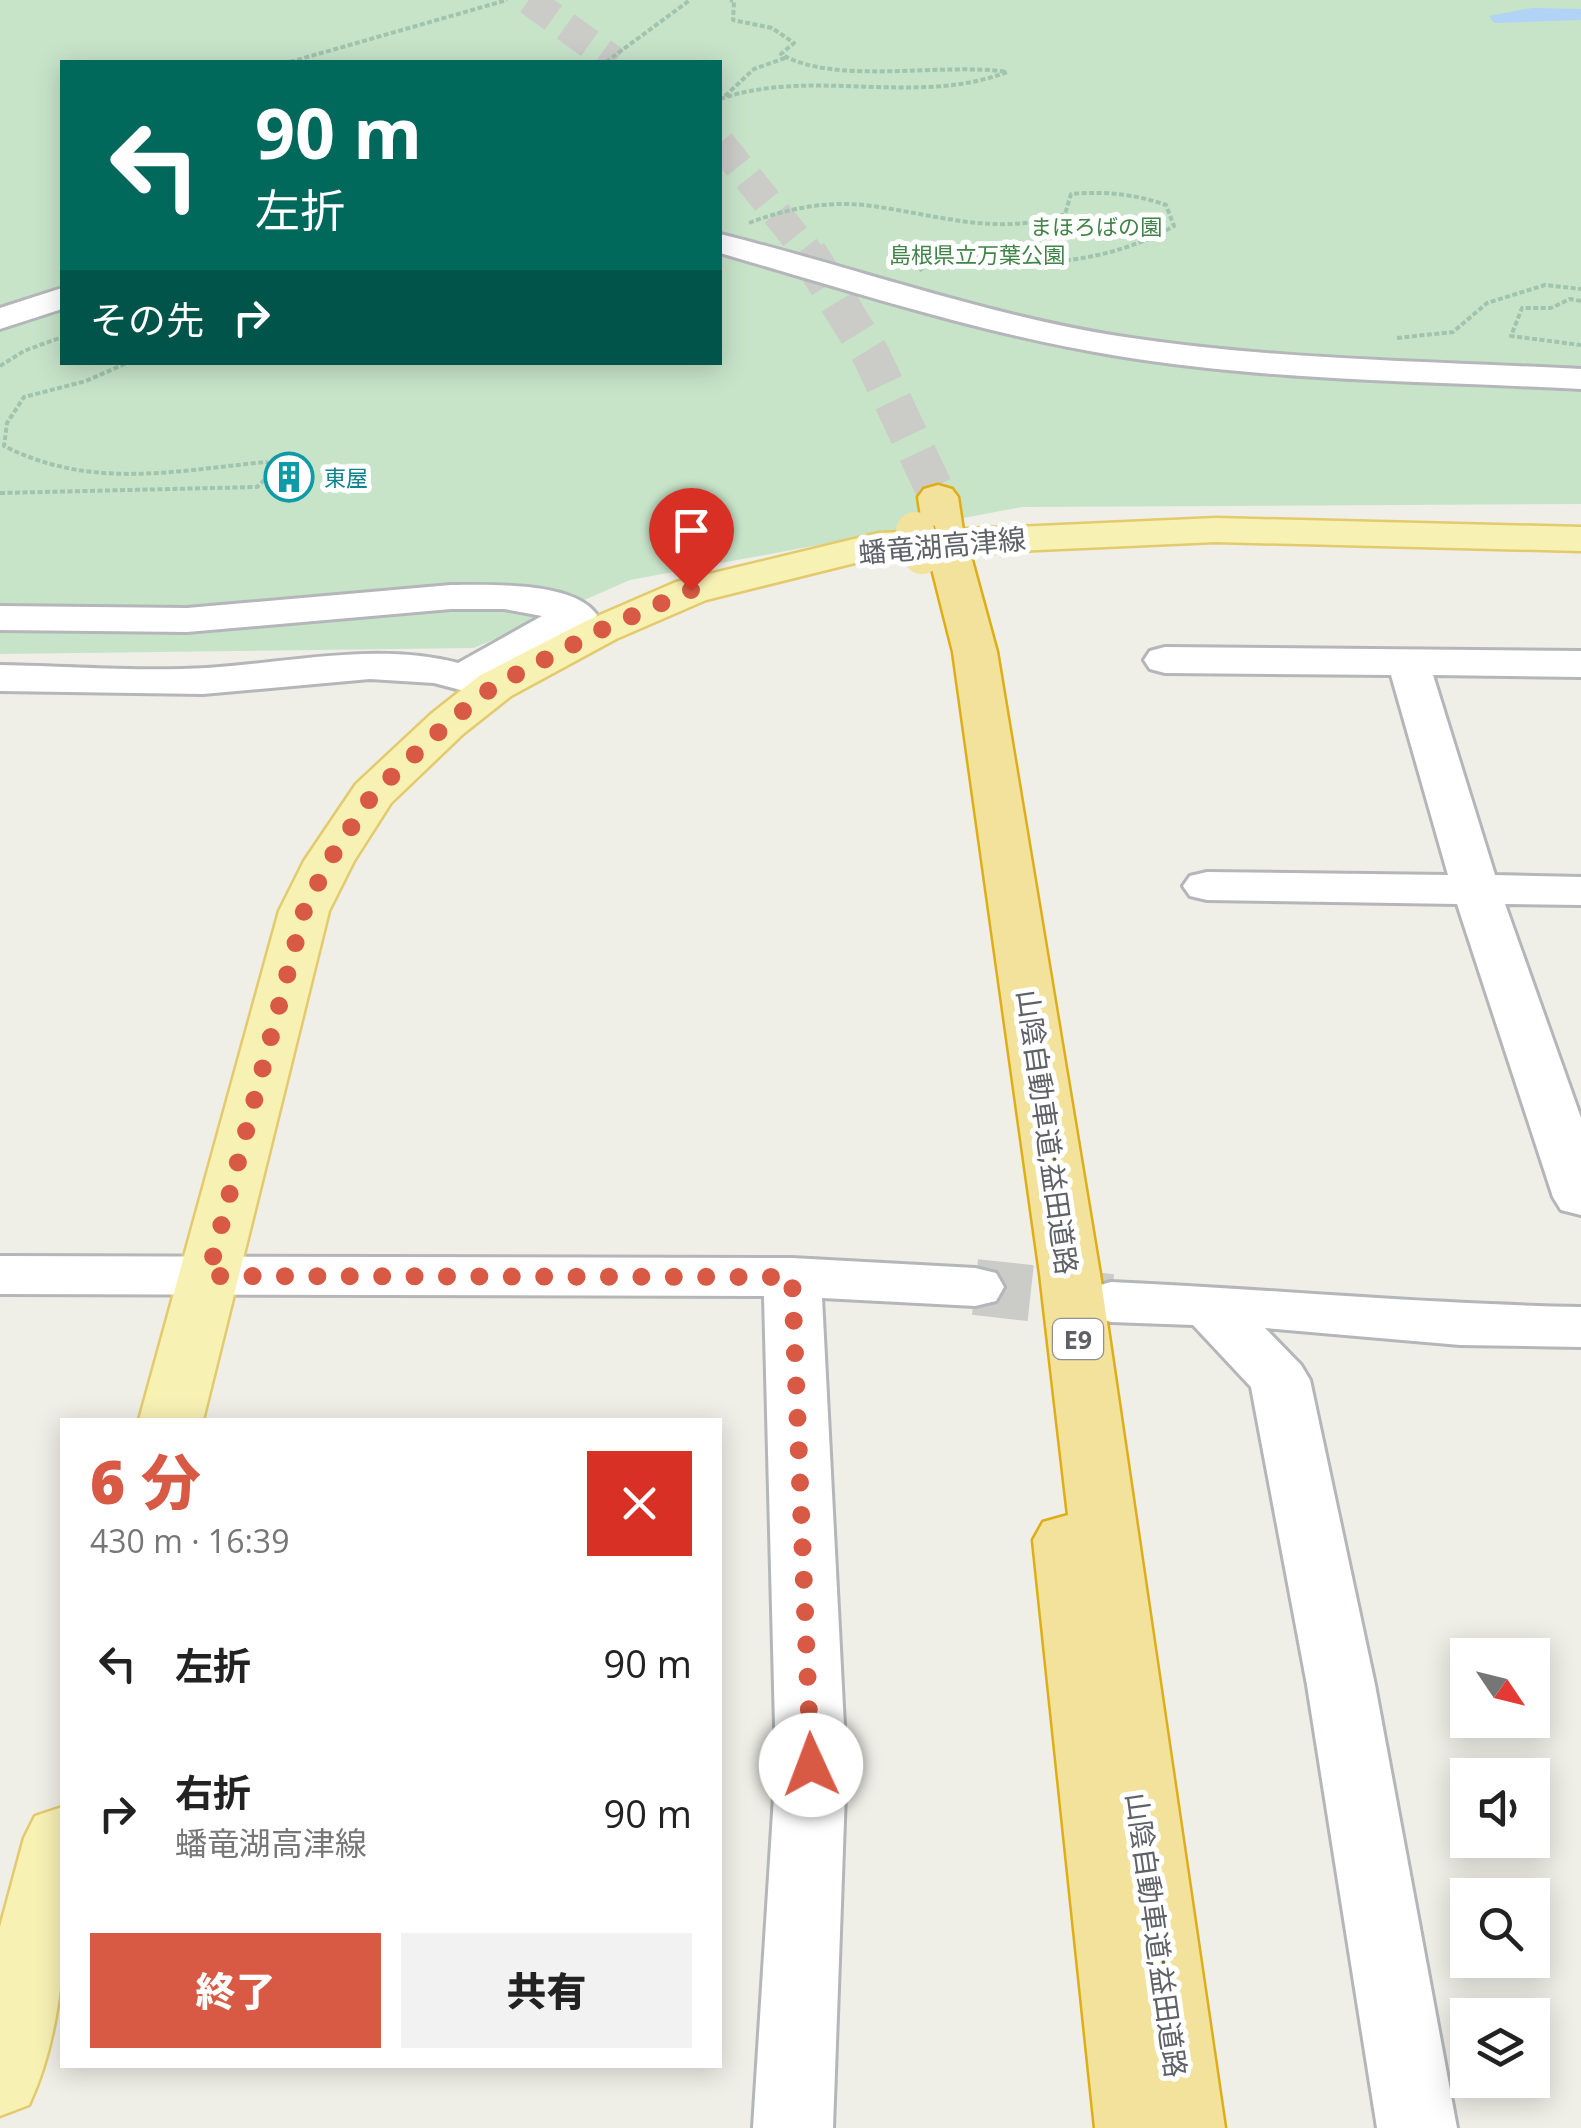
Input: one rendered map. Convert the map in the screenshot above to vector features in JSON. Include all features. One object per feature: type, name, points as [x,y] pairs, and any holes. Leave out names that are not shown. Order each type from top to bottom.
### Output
[{"type":"highway","name":"山陰自動車道;益田道路","points":[[1138,2128],[979,831],[930,528],[975,652],[1064,1235],[1183,2128]]},
{"type":"main road","name":"蟠竜湖高津線","points":[[172,1418],[304,911],[329,861],[373,794],[479,682],[691,590],[879,545],[1216,530],[1581,539]]},
{"type":"main road","points":[[0,2079],[60,1846]]},
{"type":"street","points":[[728,235],[1032,329],[1118,346],[1210,358],[1581,379]]},
{"type":"street","points":[[0,318],[60,299]]},
{"type":"street","points":[[0,618],[187,620],[451,597],[536,600],[577,615],[515,646],[479,682],[435,670],[370,666],[203,681],[0,678]]},
{"type":"street","points":[[1164,660],[1581,664]]},
{"type":"street","points":[[1408,662],[1476,890],[1581,1197]]},
{"type":"street","points":[[1206,886],[1581,891]]},
{"type":"street","points":[[0,1275],[792,1277],[975,1287]]},
{"type":"street","points":[[792,1277],[811,1765],[793,2128]]},
{"type":"street","points":[[1111,1302],[1282,1309],[1460,1325],[1581,1327]]},
{"type":"street","points":[[1211,1308],[1280,1380],[1341,1685],[1417,2128]]},
{"type":"path","points":[[297,60],[508,0]]},
{"type":"path","points":[[609,60],[690,0]]},
{"type":"path","points":[[722,99],[774,85],[988,80],[1007,72],[825,66],[786,57],[781,54],[794,44],[772,28],[733,20],[734,1],[730,0]]},
{"type":"path","points":[[722,98],[754,69],[786,57]]},
{"type":"path","points":[[728,235],[786,209],[862,204],[927,218],[1031,226],[1065,214],[1070,194],[1091,192],[1150,199],[1166,205],[1174,226],[1158,237],[1071,264],[930,262],[915,274]]},
{"type":"path","points":[[1398,338],[1453,332],[1487,302],[1545,284],[1581,288]]},
{"type":"path","points":[[1581,300],[1570,298],[1550,308],[1522,308],[1511,336],[1581,345]]},
{"type":"path","points":[[0,366],[24,350],[60,338]]},
{"type":"path","points":[[0,493],[257,487],[277,468],[266,462],[112,476],[40,464],[4,446],[7,423],[24,397],[86,381],[122,365]]},
{"type":"green space","name":"島根県立万葉公園","points":[[0,0],[1581,0],[1581,504],[1022,507],[630,580],[474,648],[0,654]]},
{"type":"water","points":[[1532,8],[1581,9],[1581,20],[1494,23],[1489,16]]},
{"type":"building","points":[[278,463],[306,465],[298,475],[270,473]]},
{"type":"tunnel","points":[[529,0],[612,60]]},
{"type":"tunnel","points":[[722,145],[810,255]]},
{"type":"tunnel","points":[[808,253],[871,355],[938,497]]},
{"type":"tunnel","points":[[975,1287],[1111,1302]]},
{"type":"place","name":"東屋","points":[[289,477]]},
{"type":"route","points":[[691,590],[601,630],[494,686],[373,794],[329,861],[304,911],[208,1276],[792,1277],[811,1765]]},
{"type":"park label","name":"まほろばの園","points":[[1096,226]]}]
